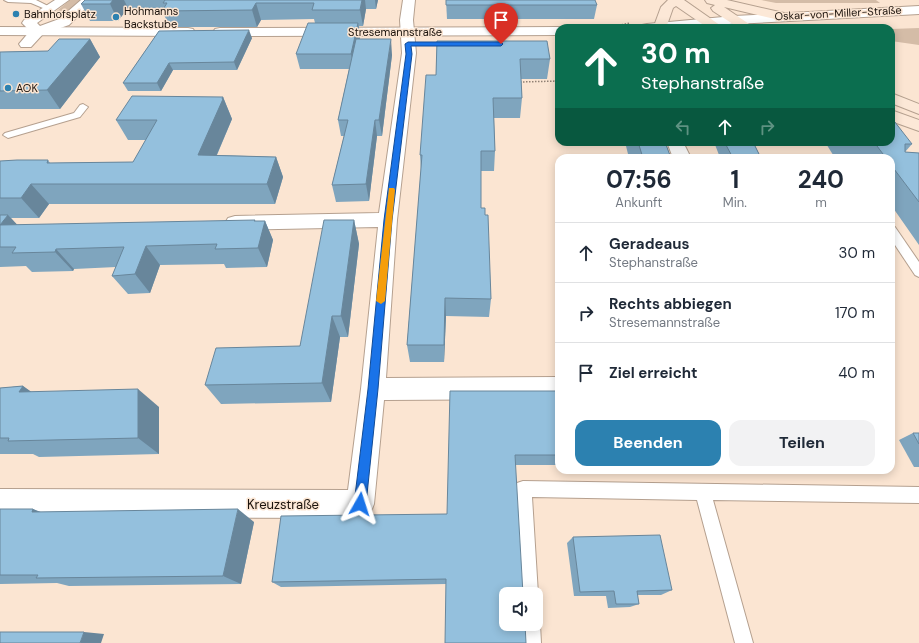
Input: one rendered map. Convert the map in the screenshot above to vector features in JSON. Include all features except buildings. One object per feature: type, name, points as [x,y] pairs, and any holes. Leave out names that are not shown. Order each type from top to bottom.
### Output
[{"type":"main road","points":[[662,24],[667,7],[675,0],[711,24]]},
{"type":"main road","points":[[706,0],[741,24]]},
{"type":"main road","points":[[711,0],[779,16]]},
{"type":"main road","points":[[895,100],[919,109]]},
{"type":"main road","points":[[895,117],[919,126]]},
{"type":"street","points":[[38,31],[29,24],[46,4],[63,0]]},
{"type":"street","points":[[26,44],[38,31],[64,22],[88,0]]},
{"type":"street","points":[[409,0],[406,13],[409,54],[388,220],[373,389],[555,388]]},
{"type":"street","name":"Oskar-von-Miller-Straße","points":[[734,20],[779,16],[919,10]]},
{"type":"street","name":"Oskar-von-Miller-Straße","points":[[852,24],[919,19]]},
{"type":"street","points":[[716,24],[734,20]]},
{"type":"street","name":"Stresemannstraße","points":[[0,31],[280,38],[407,38],[553,44]]},
{"type":"street","name":"Stresemannstraße","points":[[407,38],[555,31]]},
{"type":"street","name":"Stresemannstraße","points":[[64,45],[201,36]]},
{"type":"street","name":"Stresemannstraße","points":[[218,44],[280,38]]},
{"type":"street","points":[[0,44],[42,45]]},
{"type":"street","points":[[214,223],[388,220]]},
{"type":"street","name":"Kreuzstraße","points":[[0,503],[360,504],[373,389]]},
{"type":"lane","points":[[8,0],[32,1],[46,4]]},
{"type":"lane","points":[[8,135],[77,115],[83,107]]},
{"type":"lane","points":[[895,236],[919,272]]},
{"type":"lane","points":[[529,587],[523,488],[919,495]]},
{"type":"lane","points":[[703,492],[744,643]]},
{"type":"lane","points":[[531,631],[532,643]]},
{"type":"path","points":[[513,82],[555,81]]},
{"type":"shaded area","points":[[70,0],[83,0],[64,15],[52,15]]},
{"type":"shaded area","points":[[761,0],[876,0],[880,3],[776,3]]},
{"type":"shaded area","points":[[919,28],[919,45],[895,42],[895,29]]},
{"type":"slow traffic","points":[[381,301],[392,190]]},
{"type":"place","name":"Bahnhofsplatz","points":[[16,14]]},
{"type":"place","name":"Hohmanns Backstube","points":[[116,17]]},
{"type":"place","name":"AOK","points":[[8,88]]},
{"type":"route","points":[[360,504],[373,389],[388,220],[409,54],[408,44],[501,44]]}]
